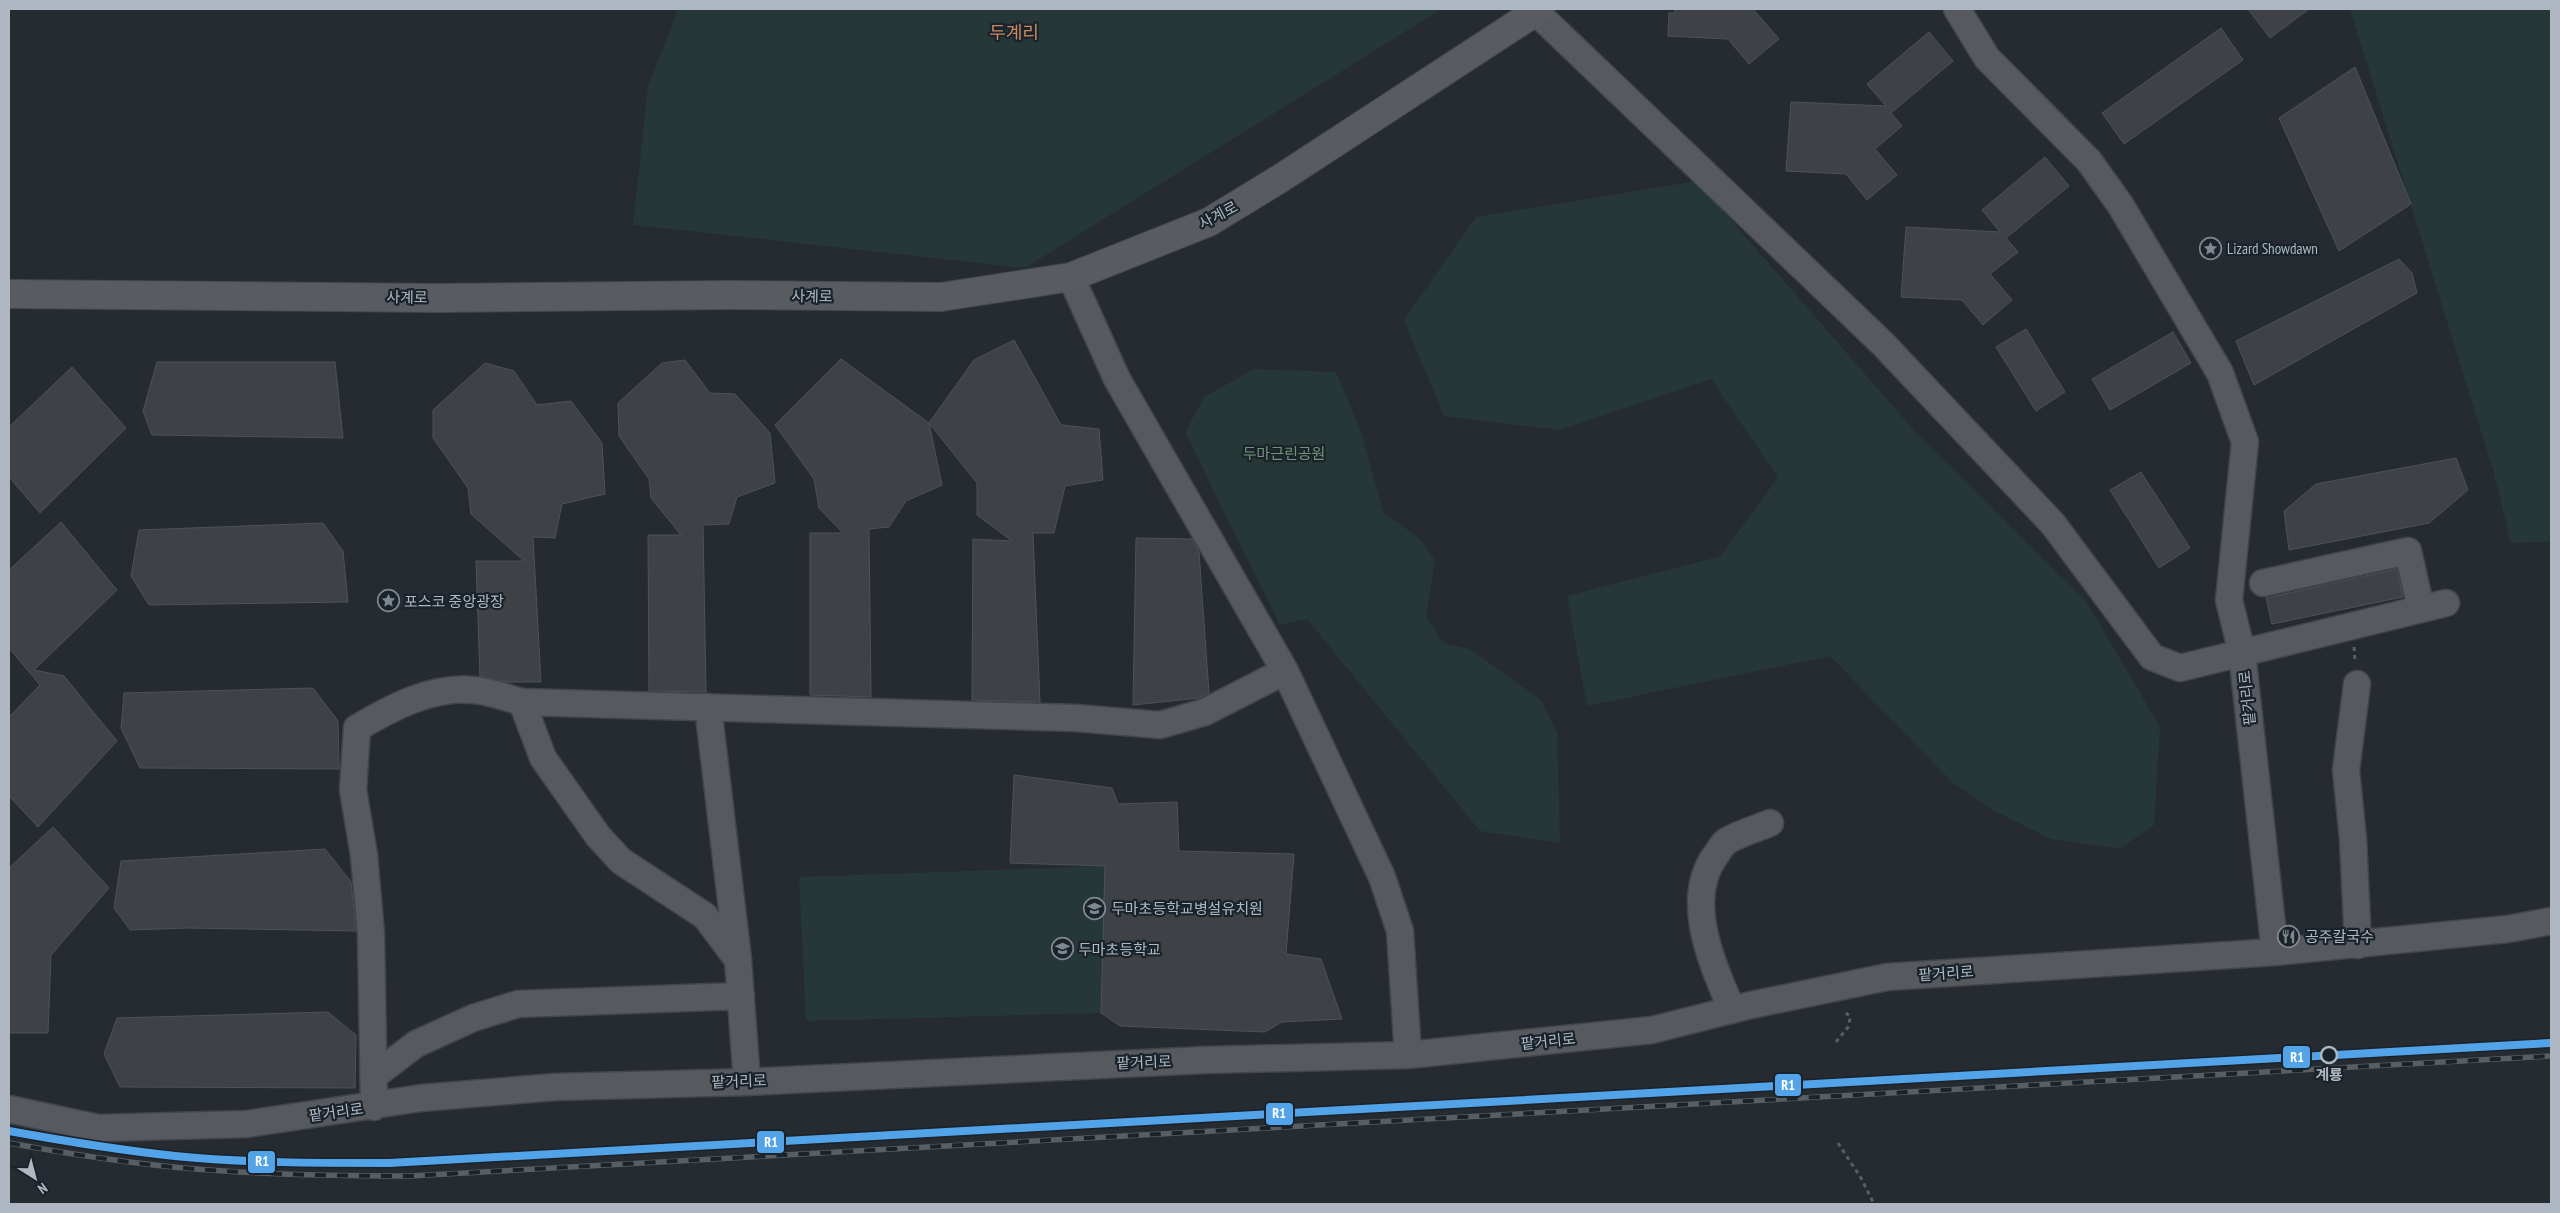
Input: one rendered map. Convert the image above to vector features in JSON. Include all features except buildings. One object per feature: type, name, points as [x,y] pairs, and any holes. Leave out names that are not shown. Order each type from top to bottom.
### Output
[{"type":"main road","name":"사계로","points":[[9,294],[438,298],[729,295],[941,297],[1071,277],[1208,222],[1282,178],[1538,10]]},
{"type":"street","name":"팥거리로","points":[[1957,9],[1987,58],[2089,161],[2121,206],[2220,373],[2245,442],[2229,600],[2242,653],[2275,952]]},
{"type":"street","points":[[1538,10],[1883,344],[2053,524],[2152,657],[2180,668],[2446,604]]},
{"type":"street","points":[[1071,277],[1117,379],[1285,672],[1382,877],[1400,931],[1408,1055]]},
{"type":"street","points":[[2263,583],[2408,551],[2421,609]]},
{"type":"street","points":[[374,1106],[371,934],[364,855],[353,790],[357,728],[389,709],[434,693],[473,690],[522,702],[1076,718],[1160,725],[1205,712],[1285,672]]},
{"type":"street","points":[[2357,684],[2346,770],[2353,839],[2358,945]]},
{"type":"street","points":[[522,702],[543,758],[598,836],[621,861],[705,916],[738,960]]},
{"type":"street","points":[[708,707],[738,960],[747,1082]]},
{"type":"street","points":[[1732,1010],[1711,957],[1704,930],[1702,898],[1709,865],[1726,842],[1770,824]]},
{"type":"street","name":"팥거리로","points":[[9,1109],[98,1128],[247,1124],[421,1098],[555,1087],[747,1082],[1147,1062],[1408,1055],[1652,1030],[1732,1010],[1886,977],[2275,952],[2508,929],[2551,921]]},
{"type":"street","points":[[374,1076],[416,1044],[473,1018],[518,1004],[741,996]]},
{"type":"path","points":[[2352,626],[2357,684]]},
{"type":"path","points":[[1838,1143],[1861,1178],[1874,1204]]},
{"type":"green space","points":[[678,9],[1440,10],[1025,268],[633,225],[648,87]]},
{"type":"green space","points":[[2350,9],[2551,9],[2551,542],[2511,543],[2493,470]]},
{"type":"green space","points":[[1697,181],[1918,435],[2086,601],[2160,727],[2154,825],[2120,849],[2051,839],[1993,810],[1953,783],[1830,656],[1587,706],[1567,596],[1721,556],[1778,477],[1711,379],[1559,430],[1444,416],[1404,320],[1476,217]]},
{"type":"green space","name":"두마근린공원","points":[[1254,369],[1336,372],[1361,431],[1383,512],[1419,538],[1435,560],[1426,616],[1443,643],[1470,649],[1541,700],[1557,732],[1560,843],[1480,831],[1307,619],[1280,625],[1185,432],[1204,397]]},
{"type":"green space","points":[[1105,866],[1101,1013],[806,1021],[799,877]]},
{"type":"railway","points":[[9,1143],[170,1167],[294,1174],[410,1176],[2551,1056]]},
{"type":"transit line","name":"R1","points":[[9,1131],[154,1154],[228,1160],[389,1163],[2551,1043]]},
{"type":"place","name":"Lizard Showdawn","points":[[2211,248]]},
{"type":"place","name":"포스코 중앙광장","points":[[388,601]]},
{"type":"place","name":"두마초등학교병설유치원","points":[[1095,908]]},
{"type":"place","name":"공주칼국수","points":[[2289,936]]},
{"type":"place","name":"두마초등학교","points":[[1062,949]]},
{"type":"place","name":"계룡","points":[[2329,1055]]},
{"type":"district","name":"두계리","points":[[1014,32]]}]
